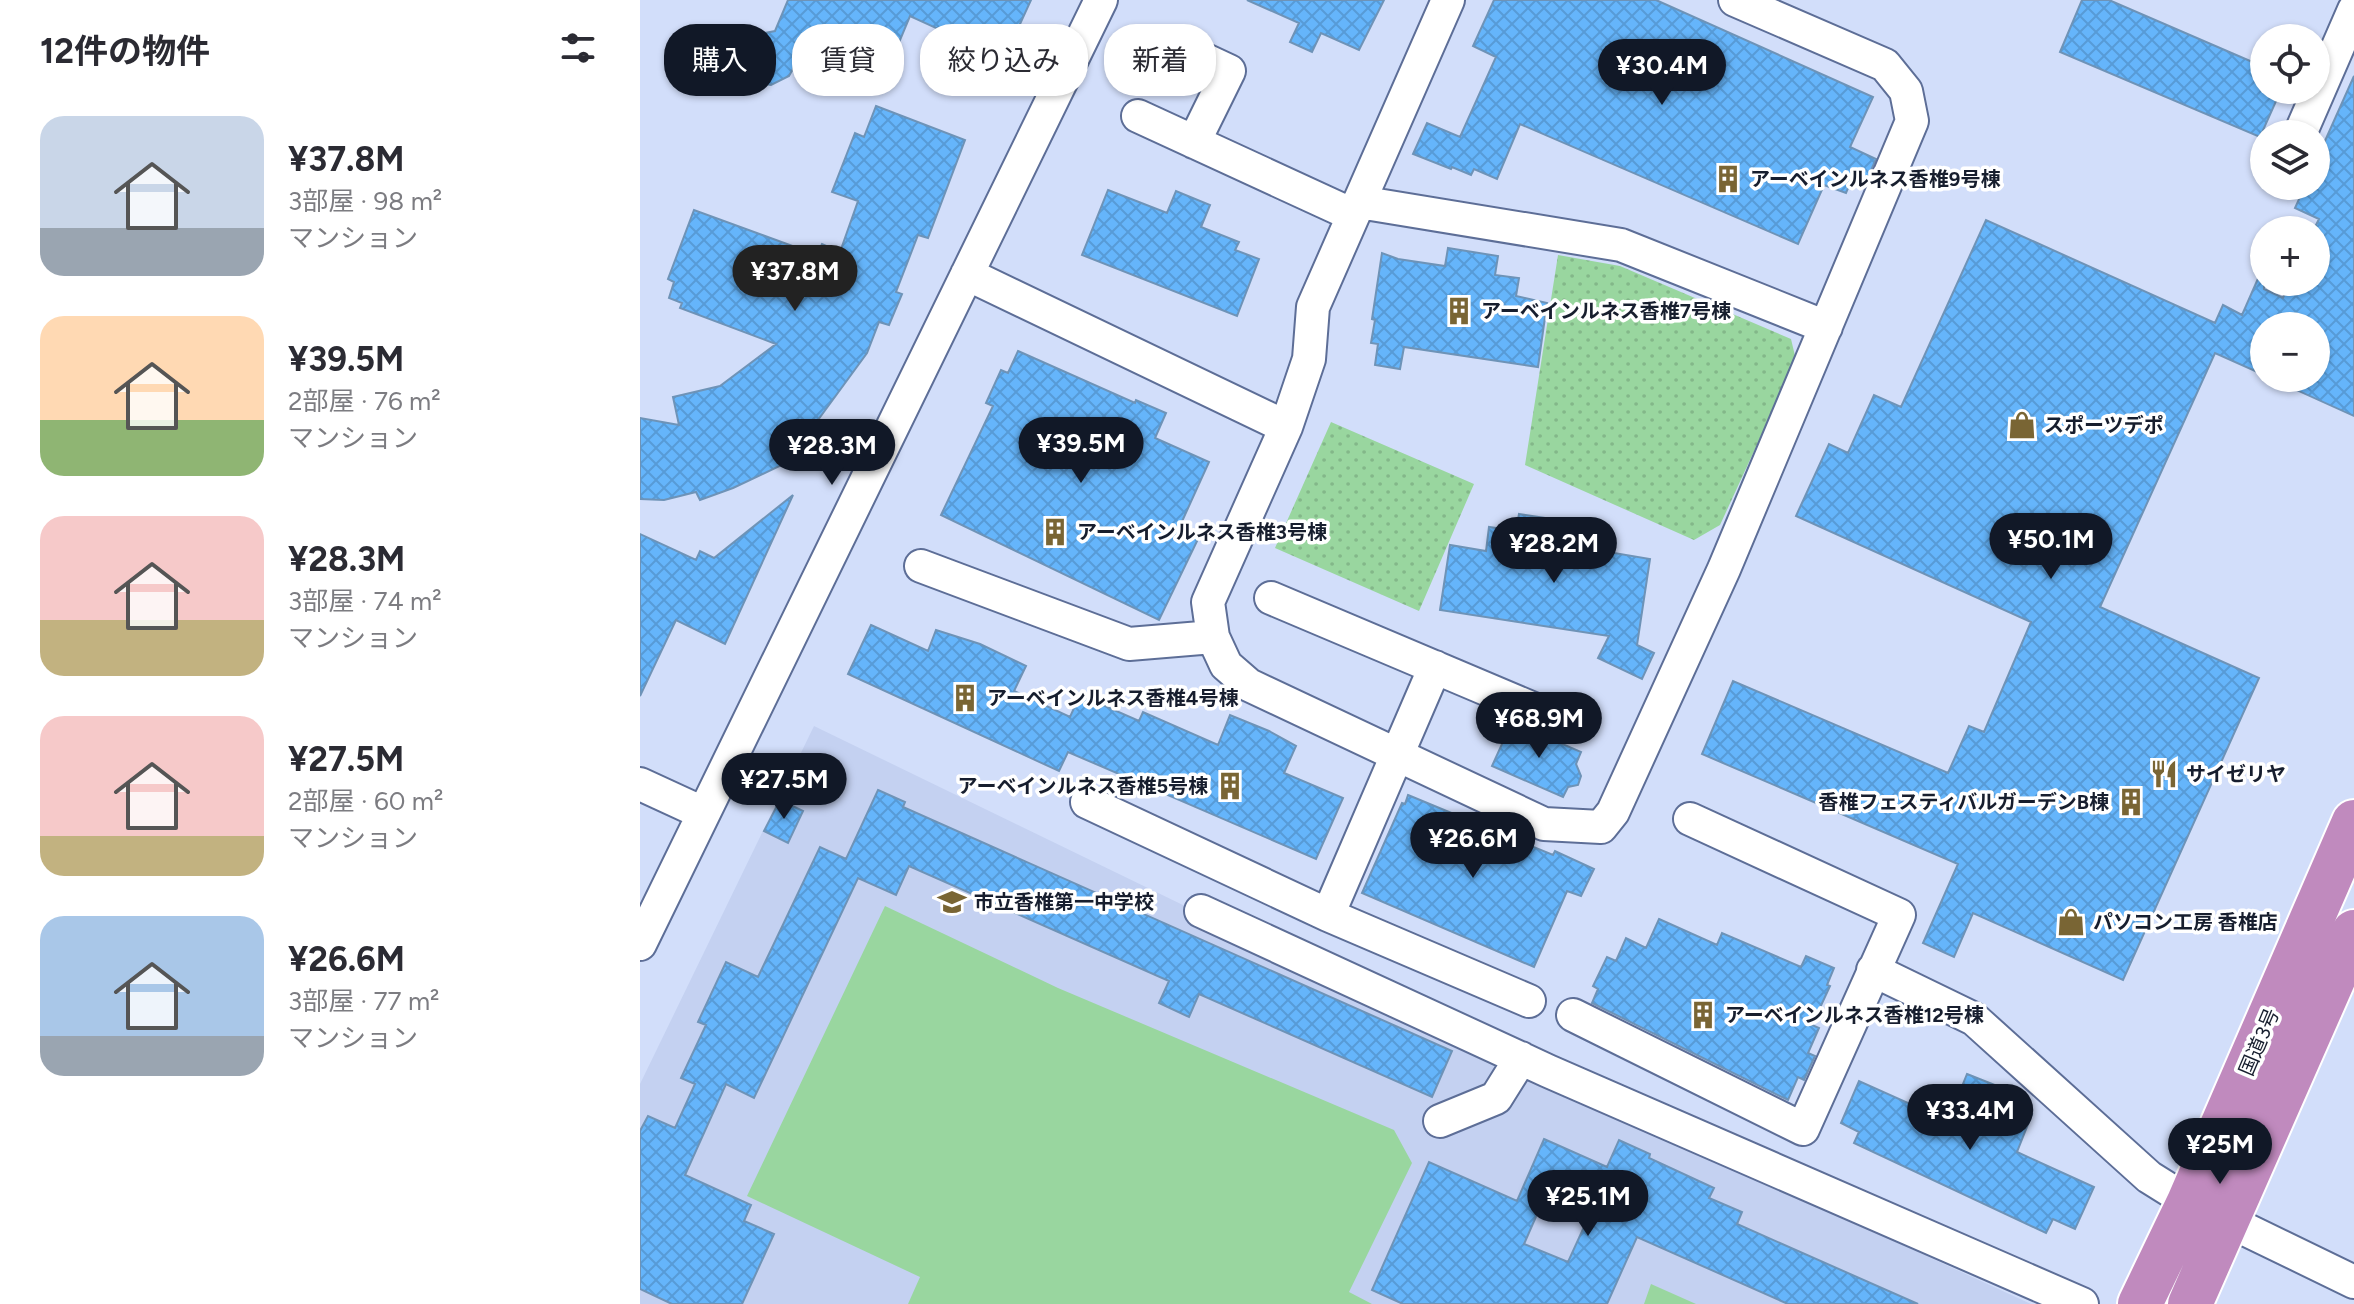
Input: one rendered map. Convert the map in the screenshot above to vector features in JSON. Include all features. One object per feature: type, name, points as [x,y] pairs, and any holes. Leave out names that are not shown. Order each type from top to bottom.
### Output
[{"type":"highway","name":"国道3号","points":[[2190,1304],[2208,1211],[2354,822]]},
{"type":"highway","name":"国道3号","points":[[2140,1304],[2208,1211],[2354,932]]},
{"type":"street","points":[[640,944],[1101,0]]},
{"type":"street","points":[[1448,0],[1313,307],[1309,359],[1286,427],[1208,602],[1213,637],[1226,665],[1249,685],[1544,824],[1601,827],[1613,812],[1724,569],[1912,121],[1906,91],[1885,65],[1735,0]]},
{"type":"street","points":[[2306,120],[2354,10]]},
{"type":"street","points":[[1194,142],[1229,71],[1216,65]]},
{"type":"street","points":[[1138,116],[1356,208],[1621,245],[1826,327]]},
{"type":"street","points":[[967,274],[1286,427]]},
{"type":"street","points":[[921,566],[1129,644],[1213,637]]},
{"type":"street","points":[[1271,598],[1536,710]]},
{"type":"street","points":[[1328,915],[1435,667]]},
{"type":"street","points":[[640,784],[703,813]]},
{"type":"street","points":[[1087,802],[1328,915],[1529,1001]]},
{"type":"street","points":[[1573,1015],[1803,1129],[1899,915],[1690,819]]},
{"type":"street","points":[[1201,911],[1521,1058],[2082,1304]]},
{"type":"street","points":[[1873,970],[1974,1019],[2149,1177],[2208,1211],[2354,1282]]},
{"type":"street","points":[[1440,1121],[1496,1098],[1521,1058]]},
{"type":"shaded area","name":"市立香椎第一中学校","points":[[814,726],[1539,1078],[2031,1304],[640,1304],[640,1084]]},
{"type":"green space","points":[[1558,255],[1620,266],[1791,339],[1796,360],[1720,525],[1694,540],[1525,465]]},
{"type":"green space","points":[[1331,422],[1474,484],[1419,611],[1275,548]]},
{"type":"green space","points":[[885,906],[1058,988],[1394,1130],[1412,1163],[1349,1292],[1372,1304],[908,1304],[920,1277],[747,1196]]},
{"type":"green space","points":[[1651,1284],[1696,1304],[1644,1304]]},
{"type":"building","points":[[788,0],[1031,0],[1020,24],[927,24],[910,16],[904,30],[904,24],[792,24],[792,71],[789,76],[776,82],[776,29]]},
{"type":"building","points":[[1247,0],[1384,0],[1359,50],[1321,33],[1312,52],[1290,42],[1299,23]]},
{"type":"building","points":[[1494,0],[1656,0],[1873,97],[1850,147],[1876,159],[1866,182],[1853,176],[1846,193],[1824,185],[1798,244],[1520,124],[1497,179],[1474,169],[1471,175],[1413,154],[1427,123],[1460,137],[1496,57],[1473,46]]},
{"type":"building","points":[[2082,0],[2109,0],[2250,61],[2250,104],[2275,104],[2268,120],[2250,120],[2250,133],[2060,52]]},
{"type":"building","points":[[2354,76],[2354,416],[2301,392],[2330,392],[2330,312],[2250,312],[2250,369],[2215,353],[2100,607],[2259,678],[2123,980],[1973,913],[1954,957],[1923,943],[1958,864],[1702,754],[1733,681],[1948,773],[1969,726],[1984,732],[2031,622],[1796,516],[1829,444],[1848,453],[1874,395],[1901,407],[1986,220],[2215,323],[2223,305],[2242,315],[2250,296],[2330,296],[2330,216],[2312,216],[2295,208],[2299,200],[2330,200],[2330,130]]},
{"type":"building","points":[[876,106],[965,140],[928,238],[918,235],[896,292],[902,294],[889,325],[879,322],[867,353],[818,420],[826,431],[788,462],[733,488],[700,500],[696,492],[664,500],[640,499],[640,418],[679,425],[673,397],[720,386],[776,344],[680,308],[682,303],[669,298],[674,282],[668,279],[694,210],[817,255],[822,244],[840,252],[858,201],[832,192],[855,133],[864,137]]},
{"type":"building","points":[[1108,190],[1167,213],[1176,191],[1210,205],[1201,227],[1239,242],[1235,250],[1259,259],[1237,316],[1082,255]]},
{"type":"building","name":"アーベインルネス香椎7号棟","points":[[1448,248],[1498,256],[1495,275],[1519,278],[1516,296],[1547,303],[1538,367],[1404,347],[1400,369],[1375,365],[1378,344],[1371,343],[1375,320],[1372,319],[1382,253],[1398,259],[1445,266]]},
{"type":"building","points":[[1018,351],[1135,403],[1136,400],[1166,413],[1155,438],[1209,462],[1179,528],[1199,537],[1159,620],[941,515],[993,406],[986,403],[1001,370],[1008,373]]},
{"type":"building","points":[[793,495],[725,644],[676,620],[640,696],[640,534],[696,560],[700,551],[714,558]]},
{"type":"building","points":[[1519,514],[1592,525],[1590,540],[1615,544],[1614,553],[1650,559],[1637,645],[1654,653],[1642,679],[1598,658],[1609,636],[1440,610],[1450,545],[1486,551],[1489,527],[1516,531]]},
{"type":"building","points":[[871,625],[928,651],[936,630],[980,644],[1026,666],[1014,691],[1070,717],[1080,695],[1139,721],[1143,712],[1218,745],[1230,715],[1269,731],[1296,746],[1284,773],[1343,798],[1316,859],[1068,752],[1059,771],[848,674]]},
{"type":"building","points":[[1512,722],[1581,752],[1576,764],[1581,776],[1578,785],[1568,787],[1563,797],[1492,766]]},
{"type":"building","points":[[878,790],[905,802],[903,807],[1452,1051],[1432,1097],[1199,994],[1189,1017],[1159,1003],[1169,981],[909,866],[896,895],[858,878],[754,1098],[726,1084],[685,1175],[751,1205],[744,1221],[774,1234],[742,1304],[672,1304],[640,1289],[640,1131],[648,1116],[675,1128],[695,1084],[681,1078],[706,1025],[698,1022],[726,962],[758,977],[820,847],[846,859]]},
{"type":"building","points":[[1408,795],[1594,869],[1581,896],[1567,891],[1534,967],[1362,893]]},
{"type":"building","points":[[780,800],[803,811],[788,843],[764,831]]},
{"type":"building","name":"アーベインルネス香椎12号棟","points":[[1659,919],[1717,945],[1722,933],[1801,967],[1806,956],[1834,968],[1827,985],[1830,986],[1812,1025],[1819,1028],[1808,1053],[1815,1056],[1804,1080],[1798,1077],[1788,1100],[1592,1003],[1598,989],[1593,986],[1607,957],[1616,961],[1626,938],[1646,948]]},
{"type":"building","points":[[1967,1074],[2000,1087],[1996,1098],[2032,1114],[2017,1152],[2094,1187],[2075,1229],[2053,1219],[2046,1233],[1854,1143],[1859,1132],[1841,1123],[1859,1081],[1948,1121]]},
{"type":"building","points":[[1544,1139],[1607,1167],[1619,1140],[1650,1154],[1649,1158],[1714,1188],[1709,1198],[1742,1212],[1737,1224],[1918,1304],[1788,1304],[1637,1237],[1607,1304],[1403,1304],[1372,1290],[1429,1162],[1517,1201]],"holes":[[[1545,1196],[1589,1216],[1568,1262],[1524,1244]]]},
{"type":"place","name":"アーベインルネス香椎9号棟","points":[[1728,179]]},
{"type":"place","name":"アーベインルネス香椎7号棟","points":[[1459,311]]},
{"type":"place","name":"スポーツデポ","points":[[2022,425]]},
{"type":"place","name":"アーベインルネス香椎3号棟","points":[[1055,532]]},
{"type":"place","name":"アーベインルネス香椎4号棟","points":[[965,698]]},
{"type":"place","name":"サイゼリヤ","points":[[2164,774]]},
{"type":"place","name":"アーベインルネス香椎5号棟","points":[[1230,786]]},
{"type":"place","name":"香椎フェスティバルガーデンB棟","points":[[2131,802]]},
{"type":"place","name":"市立香椎第一中学校","points":[[952,902]]},
{"type":"place","name":"パソコン工房 香椎店","points":[[2071,922]]},
{"type":"place","name":"アーベインルネス香椎12号棟","points":[[1703,1015]]}]
